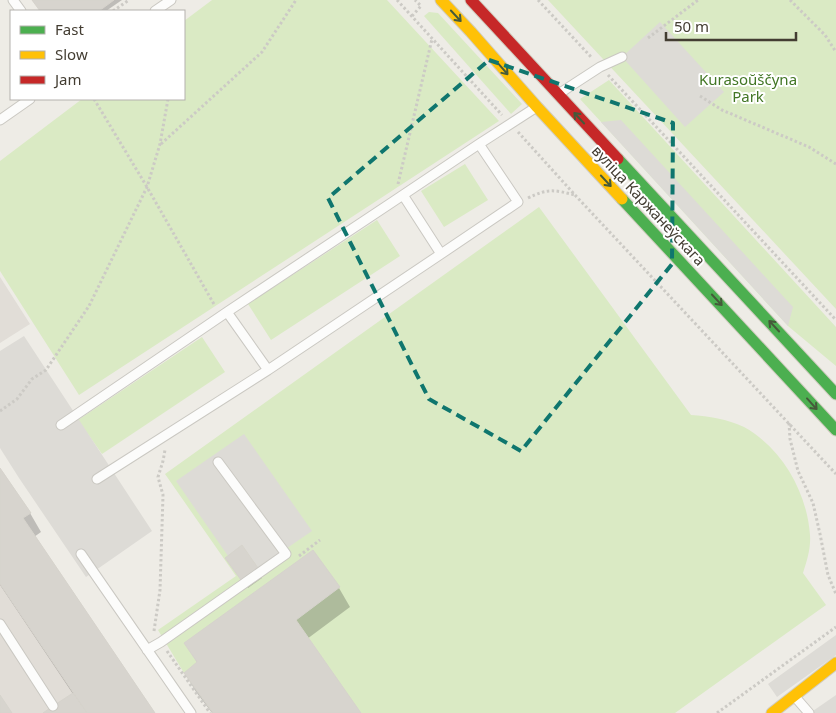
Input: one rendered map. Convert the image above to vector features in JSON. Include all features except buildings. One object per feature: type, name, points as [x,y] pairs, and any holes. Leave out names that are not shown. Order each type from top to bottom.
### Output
[{"type":"main road","name":"вуліца Каржанеўскага","points":[[441,0],[537,107],[836,430]]},
{"type":"main road","name":"вуліца Каржанеўскага","points":[[471,0],[836,394]]},
{"type":"main road","points":[[772,713],[836,663]]},
{"type":"lane","points":[[156,10],[171,0]]},
{"type":"lane","points":[[558,95],[600,67],[622,57]]},
{"type":"lane","points":[[0,120],[29,100]]},
{"type":"lane","points":[[61,425],[224,314],[537,107]]},
{"type":"lane","points":[[98,479],[268,370],[518,202],[479,144]]},
{"type":"lane","points":[[403,195],[441,254]]},
{"type":"lane","points":[[224,314],[268,370]]},
{"type":"lane","points":[[147,650],[286,554],[218,462]]},
{"type":"lane","points":[[81,554],[191,713]]},
{"type":"lane","points":[[0,624],[53,706]]},
{"type":"lane","points":[[794,696],[809,713]]},
{"type":"path","points":[[115,10],[129,0]]},
{"type":"path","points":[[160,144],[262,52],[296,0]]},
{"type":"path","points":[[397,0],[575,195],[836,474]]},
{"type":"path","points":[[412,16],[421,6],[415,0]]},
{"type":"path","points":[[538,0],[836,320]]},
{"type":"path","points":[[648,38],[698,0]]},
{"type":"path","points":[[790,0],[825,35],[836,52]]},
{"type":"path","points":[[394,202],[432,38]]},
{"type":"path","points":[[700,96],[722,110],[809,147],[836,164]]},
{"type":"path","points":[[95,100],[224,314]]},
{"type":"path","points":[[0,411],[17,399],[32,379],[46,370],[89,306],[147,186],[160,144],[168,100]]},
{"type":"path","points":[[518,202],[534,194],[553,190],[575,195]]},
{"type":"path","points":[[789,423],[790,439],[798,471],[812,503],[828,575],[836,594]]},
{"type":"path","points":[[167,434],[158,477],[163,495],[160,590],[154,631],[210,713]]},
{"type":"path","points":[[717,713],[836,626]]},
{"type":"highlighted area","points":[[489,60],[673,123],[672,264],[521,451],[429,399],[328,198]]},
{"type":"shaded area","points":[[660,22],[724,92],[685,127],[622,57]]},
{"type":"shaded area","points":[[621,120],[793,307],[788,326],[601,122]]},
{"type":"shaded area","points":[[0,277],[30,324],[0,343]]},
{"type":"shaded area","points":[[24,336],[152,531],[86,577],[0,448],[0,351]]},
{"type":"shaded area","points":[[244,434],[312,531],[258,568],[242,545],[228,556],[176,481]]},
{"type":"shaded area","points":[[0,468],[31,513],[23,518],[155,713],[0,713]]},
{"type":"shaded area","points":[[836,635],[836,655],[777,697],[768,684]]},
{"type":"shaded area","points":[[836,695],[836,713],[810,713]]},
{"type":"green space","points":[[212,0],[387,0],[499,121],[79,395],[0,271],[0,161],[81,100],[185,100],[185,20]]},
{"type":"green space","name":"Kurasoŭščyna Park","points":[[548,0],[836,0],[836,309]]},
{"type":"green space","points":[[429,12],[438,13],[522,104],[511,114],[424,16]]},
{"type":"green space","points":[[609,80],[836,327],[836,366],[788,326],[580,99]]},
{"type":"green space","points":[[465,164],[488,200],[444,227],[421,191]]},
{"type":"green space","points":[[539,207],[691,415],[718,418],[744,427],[758,436],[781,459],[798,487],[808,519],[810,545],[803,573],[826,605],[675,713],[213,713],[184,673],[158,630],[236,576],[165,474]]},
{"type":"green space","points":[[377,220],[400,256],[271,340],[248,304]]},
{"type":"green space","points":[[202,337],[225,372],[102,454],[78,420]]},
{"type":"traffic: fast","points":[[618,159],[836,394]]},
{"type":"traffic: fast","points":[[622,199],[836,430]]},
{"type":"traffic: slow","points":[[441,0],[622,199]]},
{"type":"traffic: slow","points":[[772,713],[836,663]]},
{"type":"traffic: jam","points":[[471,0],[618,159]]}]
